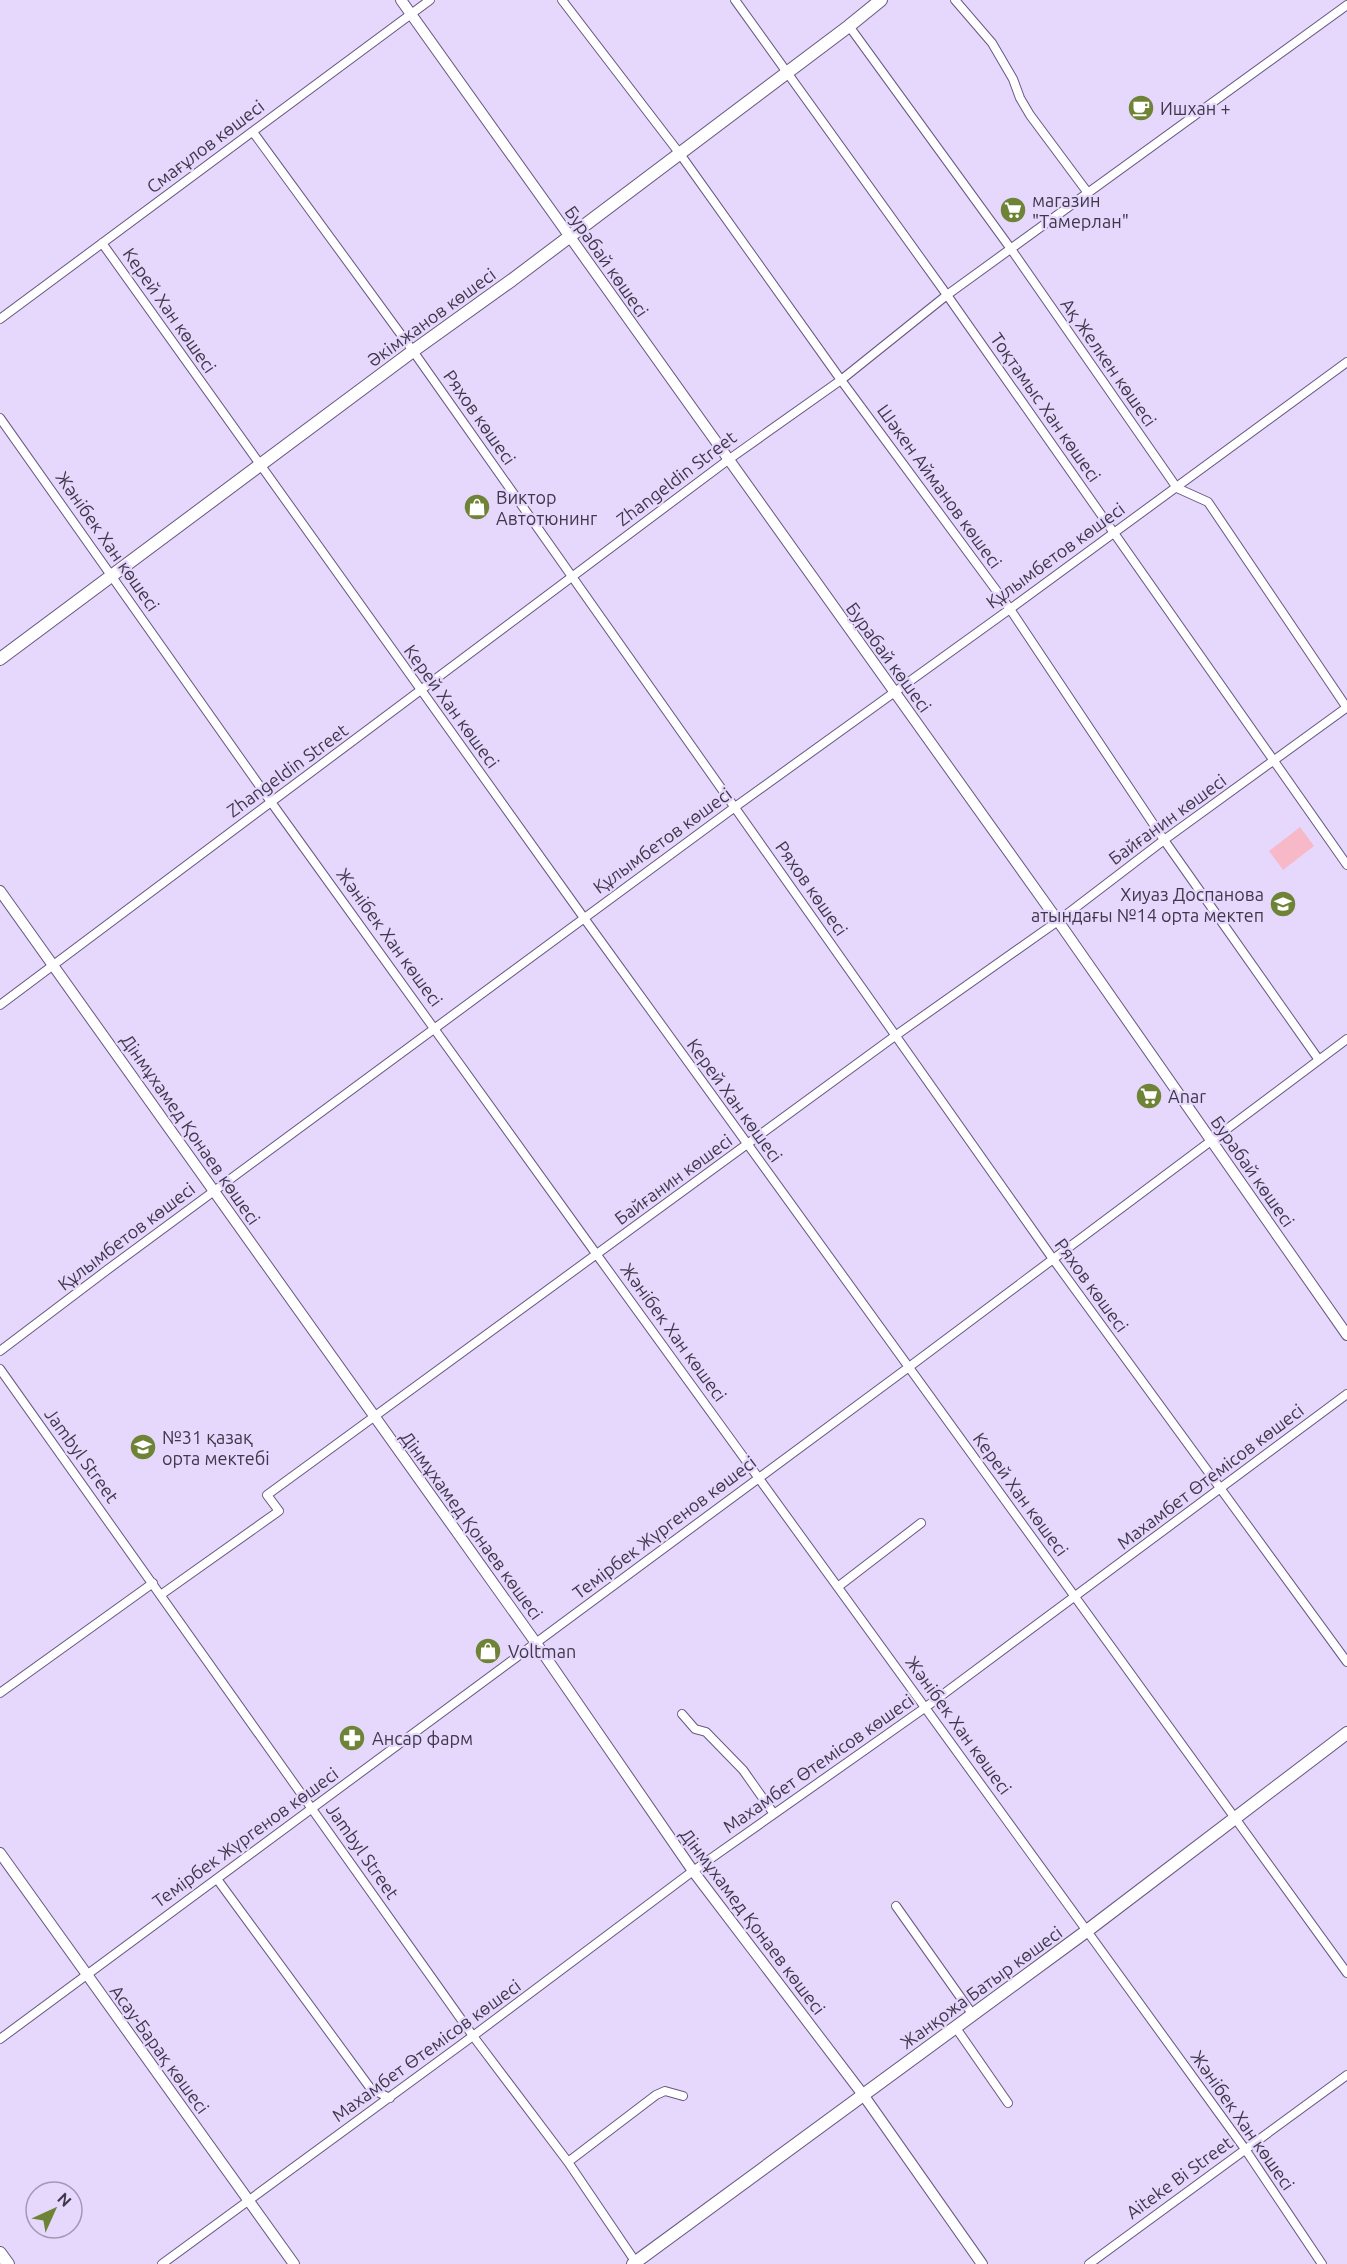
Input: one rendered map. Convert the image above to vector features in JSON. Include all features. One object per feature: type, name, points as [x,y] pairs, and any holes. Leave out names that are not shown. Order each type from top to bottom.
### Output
[{"type":"main road","name":"Әкімжанов көшесі","points":[[0,659],[413,351],[512,280],[849,26],[880,0]]},
{"type":"main road","name":"Жанқожа Батыр көшесі","points":[[635,2263],[1088,1930],[1347,1733]]},
{"type":"main road","points":[[0,2253],[8,2264]]},
{"type":"street","name":"Бурабай көшесі","points":[[401,0],[1058,921],[1347,1335]]},
{"type":"street","name":"Смағұлов көшесі","points":[[0,319],[430,0]]},
{"type":"street","name":"Шәкен Айманов көшесі","points":[[562,0],[680,154],[841,380],[1011,609],[1164,840],[1319,1060]]},
{"type":"street","name":"Тоқтамыс Хан көшесі","points":[[735,0],[947,295],[1347,865]]},
{"type":"street","points":[[955,0],[992,43],[1030,115],[1088,193]]},
{"type":"street","name":"Zhangeldin Street","points":[[0,1005],[728,460],[841,380],[947,295],[1347,4]]},
{"type":"street","name":"Ақ Желкен көшесі","points":[[849,26],[1011,249],[1177,488]]},
{"type":"street","name":"Ряхов көшесі","points":[[253,132],[413,351],[1053,1259],[1347,1662]]},
{"type":"street","name":"Керей Хан көшесі","points":[[102,243],[584,918],[1347,1973]]},
{"type":"street","name":"Құлымбетов көшесі","points":[[0,1351],[214,1190],[735,807],[1011,609],[1347,362]]},
{"type":"street","name":"Жәнібек Хан көшесі","points":[[0,418],[271,802],[1245,2149],[1322,2264]]},
{"type":"street","points":[[1177,488],[1209,502],[1346,708]]},
{"type":"street","name":"Байғанин көшесі","points":[[162,1594],[279,1511],[267,1495],[895,1036],[1058,921],[1164,840],[1346,708]]},
{"type":"street","name":"Дінмұхамед Қонаев көшесі","points":[[0,891],[536,1642],[693,1872],[864,2096],[982,2264]]},
{"type":"street","name":"Темірбек Жүргенов көшесі","points":[[0,2039],[909,1367],[1347,1039]]},
{"type":"street","name":"Jambyl Street","points":[[0,1369],[162,1594],[473,2036],[568,2162],[635,2263]]},
{"type":"street","name":"Махамбет Өтемісов көшесі","points":[[162,2264],[390,2098],[693,1872],[926,1707],[1076,1597],[1347,1394]]},
{"type":"street","points":[[839,1586],[921,1523]]},
{"type":"street","points":[[0,1693],[153,1583]]},
{"type":"street","points":[[682,1714],[695,1729],[706,1732],[743,1770],[774,1814]]},
{"type":"street","name":"Асау-Барақ көшесі","points":[[0,1853],[294,2264]]},
{"type":"street","points":[[217,1879],[371,2089],[390,2098]]},
{"type":"street","points":[[896,1906],[973,2015]]},
{"type":"street","points":[[956,2028],[1008,2103]]},
{"type":"street","name":"Aiteke Bi Street","points":[[1089,2264],[1347,2075]]},
{"type":"street","points":[[568,2162],[656,2095],[665,2091],[682,2096]]},
{"type":"shaded area","points":[[1300,827],[1314,846],[1283,870],[1269,851]]},
{"type":"place","name":"Ишхан +","points":[[1141,108]]},
{"type":"place","name":"магазин \"Тамерлан\"","points":[[1013,210]]},
{"type":"place","name":"Виктор Автотюнинг","points":[[477,507]]},
{"type":"place","name":"Хиуаз Доспанова атындағы №14 орта мектеп","points":[[1283,904]]},
{"type":"place","name":"Anar","points":[[1149,1096]]},
{"type":"place","name":"№31 қазақ орта мектебі","points":[[143,1447]]},
{"type":"place","name":"Voltman","points":[[488,1651]]},
{"type":"place","name":"Ансар фарм","points":[[352,1738]]}]
